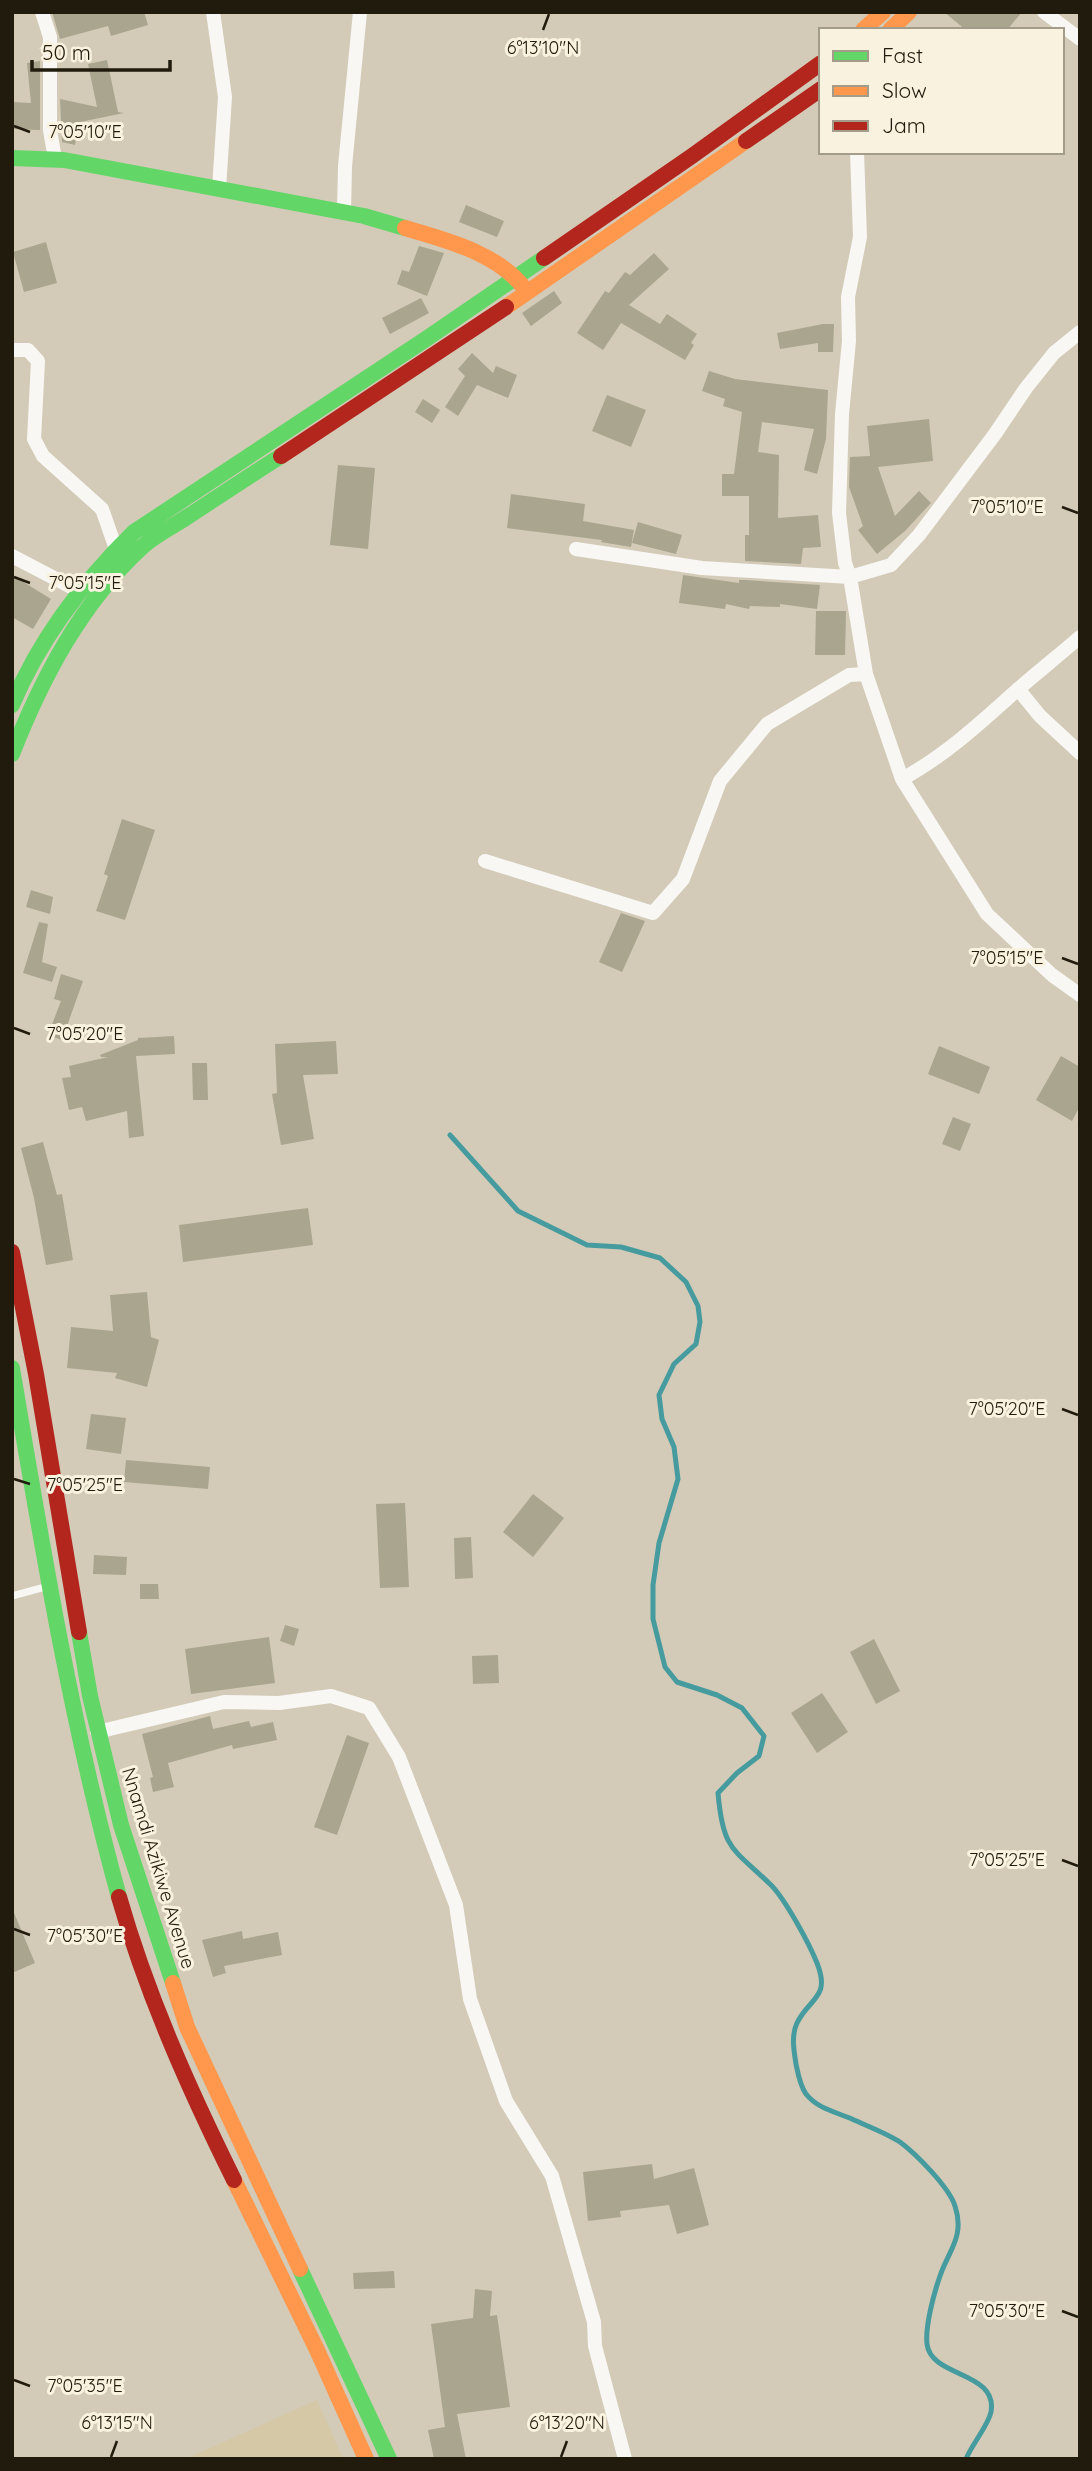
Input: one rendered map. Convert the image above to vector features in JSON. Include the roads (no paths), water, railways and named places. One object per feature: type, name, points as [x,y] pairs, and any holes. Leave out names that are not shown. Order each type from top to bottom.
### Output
[{"type":"main road","points":[[865,28],[883,12]]},
{"type":"main road","points":[[892,28],[909,12]]},
{"type":"main road","points":[[12,705],[58,620],[79,590],[100,564],[134,533],[516,277],[819,64]]},
{"type":"main road","points":[[12,754],[30,706],[52,661],[86,609],[118,569],[144,545],[528,292],[819,90]]},
{"type":"main road","points":[[12,158],[55,159],[344,212],[446,240],[478,253],[516,277],[528,292]]},
{"type":"main road","name":"Nnamdi Azikiwe Avenue","points":[[12,1252],[36,1374],[97,1732],[121,1825],[187,2027],[388,2459]]},
{"type":"main road","points":[[12,1368],[74,1720],[118,1893],[146,1979],[180,2068],[298,2309],[366,2459]]},
{"type":"street","points":[[42,12],[50,37],[50,130],[55,159]]},
{"type":"street","points":[[213,12],[225,97],[219,189]]},
{"type":"street","points":[[344,212],[345,166],[360,12]]},
{"type":"street","points":[[1044,12],[1080,39]]},
{"type":"street","points":[[857,154],[860,237],[848,297],[849,341],[842,414],[839,513],[845,563],[850,577],[866,674],[902,779],[987,914],[1052,975],[1080,995]]},
{"type":"street","points":[[576,549],[702,568],[850,577],[891,565],[919,535],[1054,353],[1080,332]]},
{"type":"street","points":[[12,350],[28,350],[38,361],[34,439],[43,456],[102,509],[116,549]]},
{"type":"street","points":[[12,556],[79,590]]},
{"type":"street","points":[[902,779],[929,765],[975,730],[1018,689],[1080,637]]},
{"type":"street","points":[[485,861],[653,913],[683,879],[720,781],[767,724],[849,676],[866,674]]},
{"type":"street","points":[[1018,689],[1040,716],[1080,753]]},
{"type":"street","points":[[97,1732],[224,1702],[279,1703],[331,1696],[369,1708],[399,1757],[456,1905],[470,1999],[506,2101],[552,2176],[594,2322],[595,2346],[625,2459]]},
{"type":"lane","points":[[12,1596],[49,1586]]},
{"type":"waterway","points":[[450,1135],[518,1211],[587,1245],[621,1247],[660,1258],[686,1282],[698,1306],[700,1322],[696,1344],[674,1364],[659,1395],[662,1419],[674,1447],[678,1479],[659,1543],[653,1585],[653,1619],[665,1667],[677,1682],[717,1695],[742,1708],[764,1736],[759,1756],[737,1773],[718,1793],[720,1812],[732,1847],[783,1900],[808,1944],[821,1975],[820,1991],[797,2023],[794,2033],[796,2064],[804,2091],[822,2107],[900,2142],[939,2181],[955,2206],[958,2217],[957,2234],[935,2291],[927,2344],[931,2355],[940,2363],[975,2381],[985,2389],[990,2399],[991,2412],[966,2459]]}]
